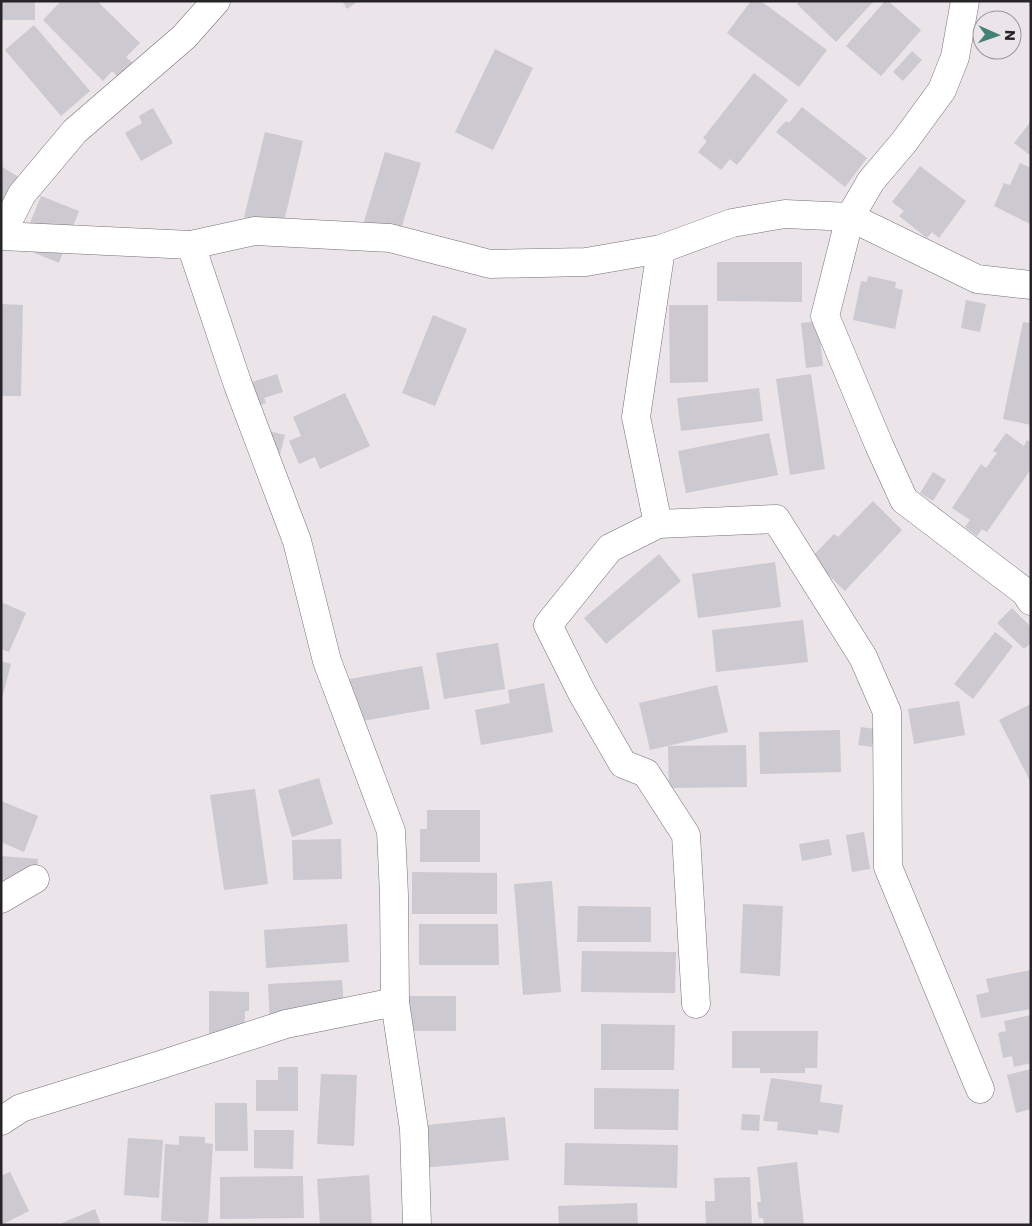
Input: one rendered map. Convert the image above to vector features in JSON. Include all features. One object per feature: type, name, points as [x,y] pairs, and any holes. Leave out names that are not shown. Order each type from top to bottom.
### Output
[{"type":"street","points":[[216,1],[184,37],[75,131],[22,194],[1,235],[191,245],[255,231],[390,238],[490,264],[586,262],[661,249],[732,223],[785,214],[850,217],[977,279],[1031,285]]},
{"type":"street","points":[[965,1],[955,57],[942,90],[904,142],[871,181],[850,217],[825,316],[904,500],[1025,592],[1031,601]]},
{"type":"street","points":[[191,245],[238,385],[297,540],[327,661],[391,831],[394,895],[395,1002],[414,1130],[417,1225]]},
{"type":"street","points":[[658,524],[636,417],[661,249]]},
{"type":"street","points":[[696,1004],[686,835],[646,774],[624,764],[582,693],[548,625],[610,548],[658,524],[776,519],[863,657],[887,712],[888,867],[980,1089]]},
{"type":"street","points":[[1,899],[35,879]]},
{"type":"street","points":[[1,1120],[21,1108],[286,1024],[395,1002]]},
{"type":"building","points":[[2,1],[35,1],[35,20],[2,20]]},
{"type":"building","points":[[61,1],[97,1],[140,43],[126,57],[134,64],[120,79],[112,71],[103,81],[43,20]]},
{"type":"building","points":[[342,1],[358,1],[347,9]]},
{"type":"building","points":[[751,1],[761,1],[827,50],[799,87],[727,33]]},
{"type":"building","points":[[800,1],[874,1],[836,42],[797,4]]},
{"type":"building","points":[[885,1],[888,1],[921,30],[881,76],[846,46]]},
{"type":"building","points":[[34,25],[90,91],[61,116],[5,50]]},
{"type":"building","points":[[495,49],[533,68],[493,150],[455,132]]},
{"type":"building","points":[[912,51],[922,60],[903,81],[893,72]]},
{"type":"building","points":[[754,73],[788,100],[737,165],[730,159],[721,170],[698,152],[707,141],[703,138]]},
{"type":"building","points":[[802,107],[867,158],[845,187],[776,132],[786,121],[789,123]]},
{"type":"building","points":[[153,108],[173,143],[141,161],[125,133],[142,123],[139,116]]},
{"type":"building","points":[[1031,121],[1031,156],[1014,143]]},
{"type":"building","points":[[265,132],[303,141],[283,226],[244,217]]},
{"type":"building","points":[[385,152],[421,163],[394,252],[358,241]]},
{"type":"building","points":[[1020,163],[1031,168],[1030,224],[994,206],[1004,183],[1010,185]]},
{"type":"building","points":[[1,166],[28,183],[1,218]]},
{"type":"building","points":[[920,166],[966,201],[939,238],[932,232],[927,238],[899,216],[904,211],[892,202]]},
{"type":"building","points":[[41,196],[79,211],[59,263],[20,247]]},
{"type":"building","points":[[717,262],[802,262],[802,302],[717,301]]},
{"type":"building","points":[[868,276],[896,282],[895,288],[903,290],[895,329],[853,320],[861,281],[867,282]]},
{"type":"building","points":[[966,300],[986,304],[980,332],[961,328]]},
{"type":"building","points":[[1,304],[23,305],[21,396],[1,396]]},
{"type":"building","points":[[669,305],[708,305],[708,382],[670,383]]},
{"type":"building","points":[[433,315],[467,329],[435,406],[402,393]]},
{"type":"building","points":[[818,321],[823,366],[806,368],[801,323]]},
{"type":"building","points":[[1023,322],[1031,323],[1031,425],[1003,419]]},
{"type":"building","points":[[277,374],[283,392],[264,398],[266,403],[250,408],[227,390]]},
{"type":"building","points":[[811,374],[825,469],[790,475],[776,379]]},
{"type":"building","points":[[759,388],[763,421],[681,431],[677,398]]},
{"type":"building","points":[[345,393],[370,446],[320,469],[315,457],[299,464],[289,441],[301,436],[293,417]]},
{"type":"building","points":[[269,431],[285,435],[278,462]]},
{"type":"building","points":[[769,433],[778,475],[686,493],[678,451]]},
{"type":"building","points":[[1006,433],[1024,446],[1027,440],[1031,443],[1031,469],[987,532],[982,529],[977,536],[965,527],[970,520],[952,508],[981,464],[986,468],[997,453],[993,451]]},
{"type":"building","points":[[933,472],[946,480],[933,501],[920,493]]},
{"type":"building","points":[[873,501],[902,530],[845,591],[811,558],[834,534],[838,537]]},
{"type":"building","points":[[659,554],[681,581],[606,644],[584,618]]},
{"type":"building","points":[[775,562],[781,607],[698,618],[692,574]]},
{"type":"building","points":[[1,602],[26,613],[9,652],[1,649]]},
{"type":"building","points":[[1012,608],[1031,627],[1031,643],[1024,649],[997,623]]},
{"type":"building","points":[[803,620],[808,662],[716,672],[712,630]]},
{"type":"building","points":[[995,632],[1013,646],[973,699],[954,684]]},
{"type":"building","points":[[498,643],[505,689],[444,699],[436,653]]},
{"type":"building","points":[[1,661],[11,664],[2,698],[1,698]]},
{"type":"building","points":[[422,666],[430,709],[351,723],[344,680]]},
{"type":"building","points":[[544,683],[553,732],[481,745],[475,710],[510,703],[508,690]]},
{"type":"building","points":[[717,685],[728,732],[650,750],[639,703]]},
{"type":"building","points":[[959,701],[965,735],[914,744],[908,709]]},
{"type":"building","points":[[1031,704],[1031,783],[999,720]]},
{"type":"building","points":[[861,727],[875,729],[872,747],[858,745]]},
{"type":"building","points":[[840,730],[841,772],[760,774],[759,732]]},
{"type":"building","points":[[746,745],[747,787],[669,788],[668,746]]},
{"type":"building","points":[[319,778],[333,824],[292,837],[278,790]]},
{"type":"building","points":[[255,789],[268,884],[224,890],[210,795]]},
{"type":"building","points":[[1,801],[38,816],[24,852],[1,842]]},
{"type":"building","points":[[427,810],[480,810],[480,862],[420,862],[420,829],[427,829]]},
{"type":"building","points":[[864,832],[870,869],[852,872],[846,835]]},
{"type":"building","points":[[341,839],[342,879],[293,880],[292,840]]},
{"type":"building","points":[[829,839],[832,855],[802,861],[799,844]]},
{"type":"building","points":[[1,856],[38,859],[35,896],[1,894]]},
{"type":"building","points":[[412,872],[497,873],[497,914],[412,914]]},
{"type":"building","points":[[552,881],[561,992],[523,995],[514,884]]},
{"type":"building","points":[[743,904],[783,906],[780,976],[740,973]]},
{"type":"building","points":[[578,906],[651,907],[651,942],[577,942]]},
{"type":"building","points":[[347,924],[349,962],[266,968],[264,930]]},
{"type":"building","points":[[419,924],[498,924],[499,965],[419,965]]},
{"type":"building","points":[[582,951],[676,952],[675,993],[581,992]]},
{"type":"building","points":[[1031,970],[1031,1009],[981,1018],[976,995],[989,992],[986,979]]},
{"type":"building","points":[[342,980],[345,1021],[270,1025],[268,984]]},
{"type":"building","points":[[209,991],[249,992],[249,1011],[245,1011],[244,1049],[209,1048]]},
{"type":"building","points":[[408,996],[456,996],[456,1031],[408,1031]]},
{"type":"building","points":[[1031,1015],[1031,1063],[1014,1067],[1012,1056],[1003,1058],[998,1033],[1006,1031],[1004,1021]]},
{"type":"building","points":[[601,1024],[675,1025],[674,1070],[601,1070]]},
{"type":"building","points":[[732,1031],[818,1031],[817,1068],[805,1068],[805,1073],[760,1073],[760,1068],[732,1068]]},
{"type":"building","points":[[278,1067],[298,1067],[298,1111],[256,1111],[256,1080],[278,1080]]},
{"type":"building","points":[[1031,1069],[1031,1109],[1016,1113],[1007,1075]]},
{"type":"building","points":[[321,1074],[357,1075],[354,1146],[317,1144]]},
{"type":"building","points":[[771,1078],[822,1085],[820,1102],[843,1105],[839,1133],[818,1130],[818,1135],[777,1130],[778,1122],[763,1121]]},
{"type":"building","points":[[594,1088],[679,1089],[678,1130],[594,1129]]},
{"type":"building","points":[[215,1103],[247,1103],[248,1151],[215,1151]]},
{"type":"building","points":[[742,1114],[760,1115],[759,1131],[741,1130]]},
{"type":"building","points":[[505,1117],[509,1160],[422,1168],[418,1126]]},
{"type":"building","points":[[254,1130],[294,1130],[293,1169],[254,1168]]},
{"type":"building","points":[[179,1136],[205,1137],[205,1143],[213,1144],[208,1223],[161,1221],[165,1144],[179,1145]]},
{"type":"building","points":[[128,1138],[163,1140],[159,1198],[124,1195]]},
{"type":"building","points":[[565,1143],[678,1145],[677,1188],[564,1185]]},
{"type":"building","points":[[797,1162],[804,1225],[764,1225],[763,1218],[759,1218],[757,1202],[761,1202],[757,1167]]},
{"type":"building","points":[[10,1172],[29,1211],[1,1225],[1,1176]]},
{"type":"building","points":[[369,1175],[372,1225],[320,1225],[317,1179]]},
{"type":"building","points":[[303,1176],[304,1218],[220,1219],[220,1177]]},
{"type":"building","points":[[750,1177],[752,1225],[706,1225],[705,1201],[715,1201],[714,1178]]},
{"type":"building","points":[[637,1203],[638,1225],[559,1225],[558,1206]]},
{"type":"building","points":[[95,1209],[101,1225],[63,1225],[62,1223]]}]
